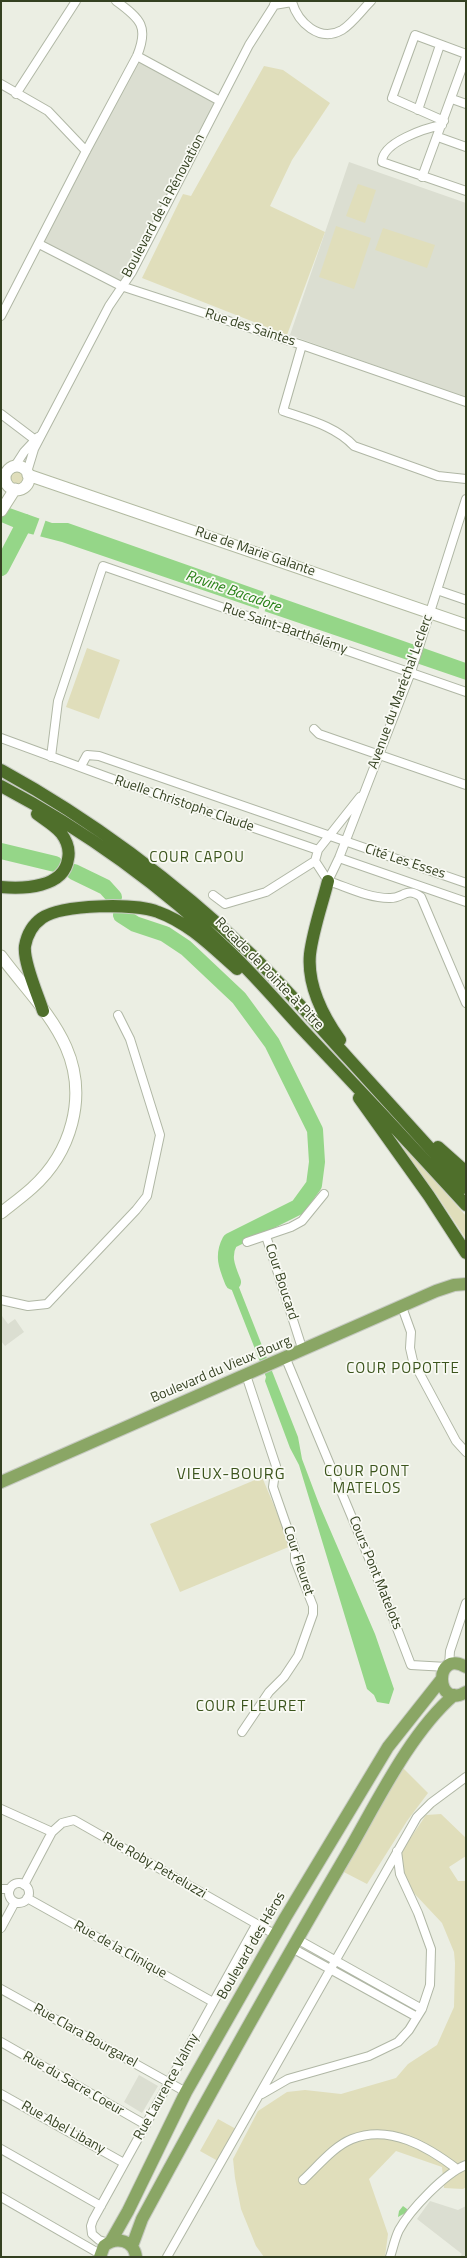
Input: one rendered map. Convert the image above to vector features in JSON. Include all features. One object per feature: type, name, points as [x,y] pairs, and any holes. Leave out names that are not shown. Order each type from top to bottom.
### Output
[{"type":"highway","name":"Rocade de Pointe-à-Pitre","points":[[1,770],[73,812],[152,870],[235,940],[282,986],[466,1188]]},
{"type":"highway","name":"Rocade de Pointe-à-Pitre","points":[[1,786],[97,844],[182,909],[230,952],[340,1068],[466,1206]]},
{"type":"highway","points":[[1,786],[61,833],[69,854],[65,868],[51,881],[32,887],[1,887]]},
{"type":"highway","points":[[328,881],[310,953],[310,966],[317,996],[323,1012],[333,1030],[362,1073]]},
{"type":"highway","points":[[45,1013],[25,952],[27,938],[35,924],[55,912],[131,907],[148,909],[176,920],[198,935],[272,1002],[282,1007]]},
{"type":"highway","points":[[333,1030],[364,1069],[416,1126]]},
{"type":"highway","points":[[340,1068],[429,1196],[466,1253]]},
{"type":"highway","points":[[372,1084],[466,1172]]},
{"type":"main road","name":"Rue de Marie Galante","points":[[15,466],[23,468],[27,477],[44,480],[466,625]]},
{"type":"main road","points":[[13,492],[3,483],[8,470],[15,466]]},
{"type":"main road","points":[[1,511],[13,492],[27,477]]},
{"type":"main road","points":[[1,956],[45,1013],[66,1048],[75,1079],[76,1097],[72,1129],[62,1149],[40,1178],[1,1213]]},
{"type":"main road","name":"Boulevard du Vieux Bourg","points":[[1,1482],[402,1307],[460,1285],[466,1278]]},
{"type":"main road","points":[[453,1667],[446,1691],[461,1695]]},
{"type":"main road","name":"Boulevard des Héros","points":[[100,2255],[128,2211],[186,2092],[276,1935],[388,1747],[453,1667]]},
{"type":"main road","points":[[136,2254],[142,2219],[294,1943],[399,1765],[433,1715],[461,1695]]},
{"type":"main road","points":[[109,2242],[122,2240],[136,2254]]},
{"type":"street","points":[[16,94],[76,1]]},
{"type":"street","points":[[1,316],[143,42],[144,30],[137,18],[116,1]]},
{"type":"street","points":[[276,3],[292,1],[301,21],[309,28],[322,32],[333,33],[342,30],[371,1]]},
{"type":"street","name":"Boulevard de la Rénovation","points":[[27,477],[31,456],[42,434],[121,286],[132,272],[249,45],[276,3]]},
{"type":"street","points":[[422,177],[438,138],[466,57],[415,35],[392,99],[443,123]]},
{"type":"street","points":[[418,110],[440,45]]},
{"type":"street","points":[[137,56],[220,101]]},
{"type":"street","points":[[1,84],[48,111],[86,151]]},
{"type":"street","points":[[452,99],[466,104]]},
{"type":"street","points":[[443,123],[430,127],[393,145],[382,158],[384,164],[466,191]]},
{"type":"street","points":[[438,138],[466,147]]},
{"type":"street","name":"Rue des Saintes","points":[[39,244],[121,286],[302,345],[466,402]]},
{"type":"street","points":[[302,345],[283,411],[328,427],[344,436],[354,446],[438,476],[466,479]]},
{"type":"street","points":[[1,414],[8,417],[34,439]]},
{"type":"street","name":"Boulevard de la Rénovation","points":[[15,466],[34,439],[42,434]]},
{"type":"street","name":"Avenue du Maréchal Leclerc","points":[[328,881],[339,858],[412,669],[466,499]]},
{"type":"street","name":"Rue Saint-Barthélémy","points":[[51,757],[58,701],[103,566],[412,669],[466,692]]},
{"type":"street","points":[[437,590],[466,600]]},
{"type":"street","points":[[314,729],[319,734],[466,785]]},
{"type":"street","name":"Ruelle Christophe Claude","points":[[1,738],[51,757],[81,766],[129,785],[318,850]]},
{"type":"street","name":"Cité Les Esses","points":[[81,766],[87,755],[99,756],[345,842],[466,882]]},
{"type":"street","points":[[213,895],[225,904],[266,892],[315,861],[318,850],[364,792]]},
{"type":"street","points":[[339,858],[466,902]]},
{"type":"street","points":[[315,861],[328,881],[381,898],[392,898],[408,892],[414,892],[421,897],[466,1003]]},
{"type":"street","points":[[1,1300],[28,1306],[47,1304],[148,1196],[160,1135],[130,1039],[118,1015]]},
{"type":"street","points":[[247,1242],[302,1221],[324,1194]]},
{"type":"street","name":"Cour Boucard","points":[[266,1236],[303,1351]]},
{"type":"street","points":[[402,1307],[411,1332],[410,1348],[413,1361],[456,1442],[466,1452]]},
{"type":"street","name":"Cours Pont Matelots","points":[[281,1360],[383,1592],[411,1665],[453,1667]]},
{"type":"street","name":"Cour Fleuret","points":[[242,1732],[269,1692],[284,1677],[298,1656],[312,1614],[313,1606],[295,1560],[295,1550],[273,1487],[276,1466],[251,1373]]},
{"type":"street","points":[[453,1667],[466,1603]]},
{"type":"street","points":[[168,2257],[417,1817],[431,1803],[466,1777]]},
{"type":"street","points":[[1,1809],[52,1832],[24,1885]]},
{"type":"street","name":"Rue Roby Petreluzzi","points":[[52,1832],[62,1823],[74,1820],[276,1935]]},
{"type":"street","points":[[260,2095],[288,2079],[370,2056],[387,2048],[398,2042],[409,2030],[422,2008],[430,1985],[431,1949],[418,1913],[400,1874],[397,1851]]},
{"type":"street","points":[[1,1888],[10,1889],[16,1884],[24,1885],[28,1891],[27,1898],[20,1902],[15,1902],[10,1897],[10,1889]]},
{"type":"street","name":"Rue de la Clinique","points":[[27,1898],[214,2002]]},
{"type":"street","points":[[1,1928],[15,1902]]},
{"type":"street","name":"Rue Laurence Valmy","points":[[109,2242],[95,2238],[91,2231],[93,2220],[256,1924]]},
{"type":"street","points":[[294,1943],[336,1961],[422,2008]]},
{"type":"street","points":[[294,1943],[331,1969],[417,2016]]},
{"type":"street","name":"Rue Clara Bourgarel","points":[[1,1990],[186,2092]]},
{"type":"street","name":"Rue du Sacre Coeur","points":[[1,2042],[146,2125]]},
{"type":"street","name":"Rue Abel Libany","points":[[1,2094],[124,2163]]},
{"type":"street","points":[[303,2180],[338,2147],[352,2139],[369,2135],[402,2137],[437,2154],[457,2169]]},
{"type":"street","points":[[1,2149],[101,2206]]},
{"type":"street","points":[[390,2257],[399,2230],[421,2201],[457,2169],[466,2165]]},
{"type":"street","points":[[1,2197],[81,2242],[100,2255]]},
{"type":"shaded area","points":[[137,56],[220,101],[121,286],[39,244]]},
{"type":"shaded area","points":[[264,66],[283,70],[330,103],[292,160],[270,206],[325,232],[287,335],[142,278],[183,194],[191,196]]},
{"type":"shaded area","points":[[349,162],[466,203],[466,398],[290,335]]},
{"type":"shaded area","points":[[358,184],[376,190],[365,223],[346,216]]},
{"type":"shaded area","points":[[336,226],[371,238],[354,289],[319,277]]},
{"type":"shaded area","points":[[383,228],[435,245],[427,268],[375,250]]},
{"type":"shaded area","points":[[16,471],[21,473],[23,478],[21,483],[16,485],[11,483],[9,478],[11,473]]},
{"type":"shaded area","points":[[87,648],[120,660],[99,719],[66,707]]},
{"type":"shaded area","points":[[406,1148],[466,1216],[466,1239],[436,1194],[400,1149]]},
{"type":"shaded area","points":[[2,1316],[8,1324],[15,1319],[24,1332],[5,1346],[1,1341]]},
{"type":"shaded area","points":[[262,1477],[291,1546],[180,1592],[150,1524]]},
{"type":"shaded area","points":[[402,1767],[428,1793],[407,1821],[367,1884],[338,1869]]},
{"type":"shaded area","points":[[441,1814],[466,1838],[466,1856],[449,1867],[458,1881],[466,1881],[466,2187],[463,2189],[444,2188],[442,2167],[396,2151],[369,2179],[388,2234],[385,2257],[264,2257],[256,2246],[241,2209],[233,2159],[258,2111],[287,2092],[305,2090],[341,2094],[396,2078],[408,2064],[437,2045],[454,2007],[454,1952],[442,1923],[411,1890],[402,1868],[401,1852],[426,1815]]},
{"type":"shaded area","points":[[139,2075],[158,2086],[142,2113],[124,2102]]},
{"type":"shaded area","points":[[218,2119],[236,2129],[218,2161],[200,2151]]},
{"type":"shaded area","points":[[430,2201],[458,2210],[466,2206],[466,2257],[460,2257],[462,2254],[417,2219]]},
{"type":"water","name":"Ravine Bacadore","points":[[1,505],[52,523],[68,523],[466,663],[466,680],[62,542],[27,533],[1,522]]},
{"type":"water","points":[[225,1262],[231,1267],[298,1437],[302,1459],[319,1504],[375,1634],[394,1689],[389,1704],[377,1702],[374,1695],[367,1689],[299,1465],[290,1448],[265,1381],[266,1377],[224,1270]]},
{"type":"water","points":[[403,2206],[407,2209],[407,2212],[398,2217],[399,2211]]},
{"type":"pier","points":[[40,517],[46,519],[40,537],[33,536]]},
{"type":"pier","points":[[264,591],[271,593],[264,613],[258,611]]},
{"type":"waterway","points":[[1,568],[25,522]]},
{"type":"waterway","points":[[1,851],[55,864]]},
{"type":"waterway","points":[[74,872],[105,887],[114,897]]},
{"type":"waterway","points":[[121,915],[135,924],[165,934],[186,948],[239,998],[272,1043],[315,1130],[317,1162],[314,1185],[298,1207],[230,1241],[226,1252],[226,1262],[233,1282]]},
{"type":"district","name":"COUR CAPOU","points":[[197,858]]},
{"type":"district","name":"COUR POPOTTE","points":[[403,1369]]},
{"type":"district","name":"VIEUX-BOURG","points":[[231,1475]]},
{"type":"district","name":"COUR PONT MATELOS","points":[[367,1480]]},
{"type":"district","name":"COUR FLEURET","points":[[251,1707]]}]
